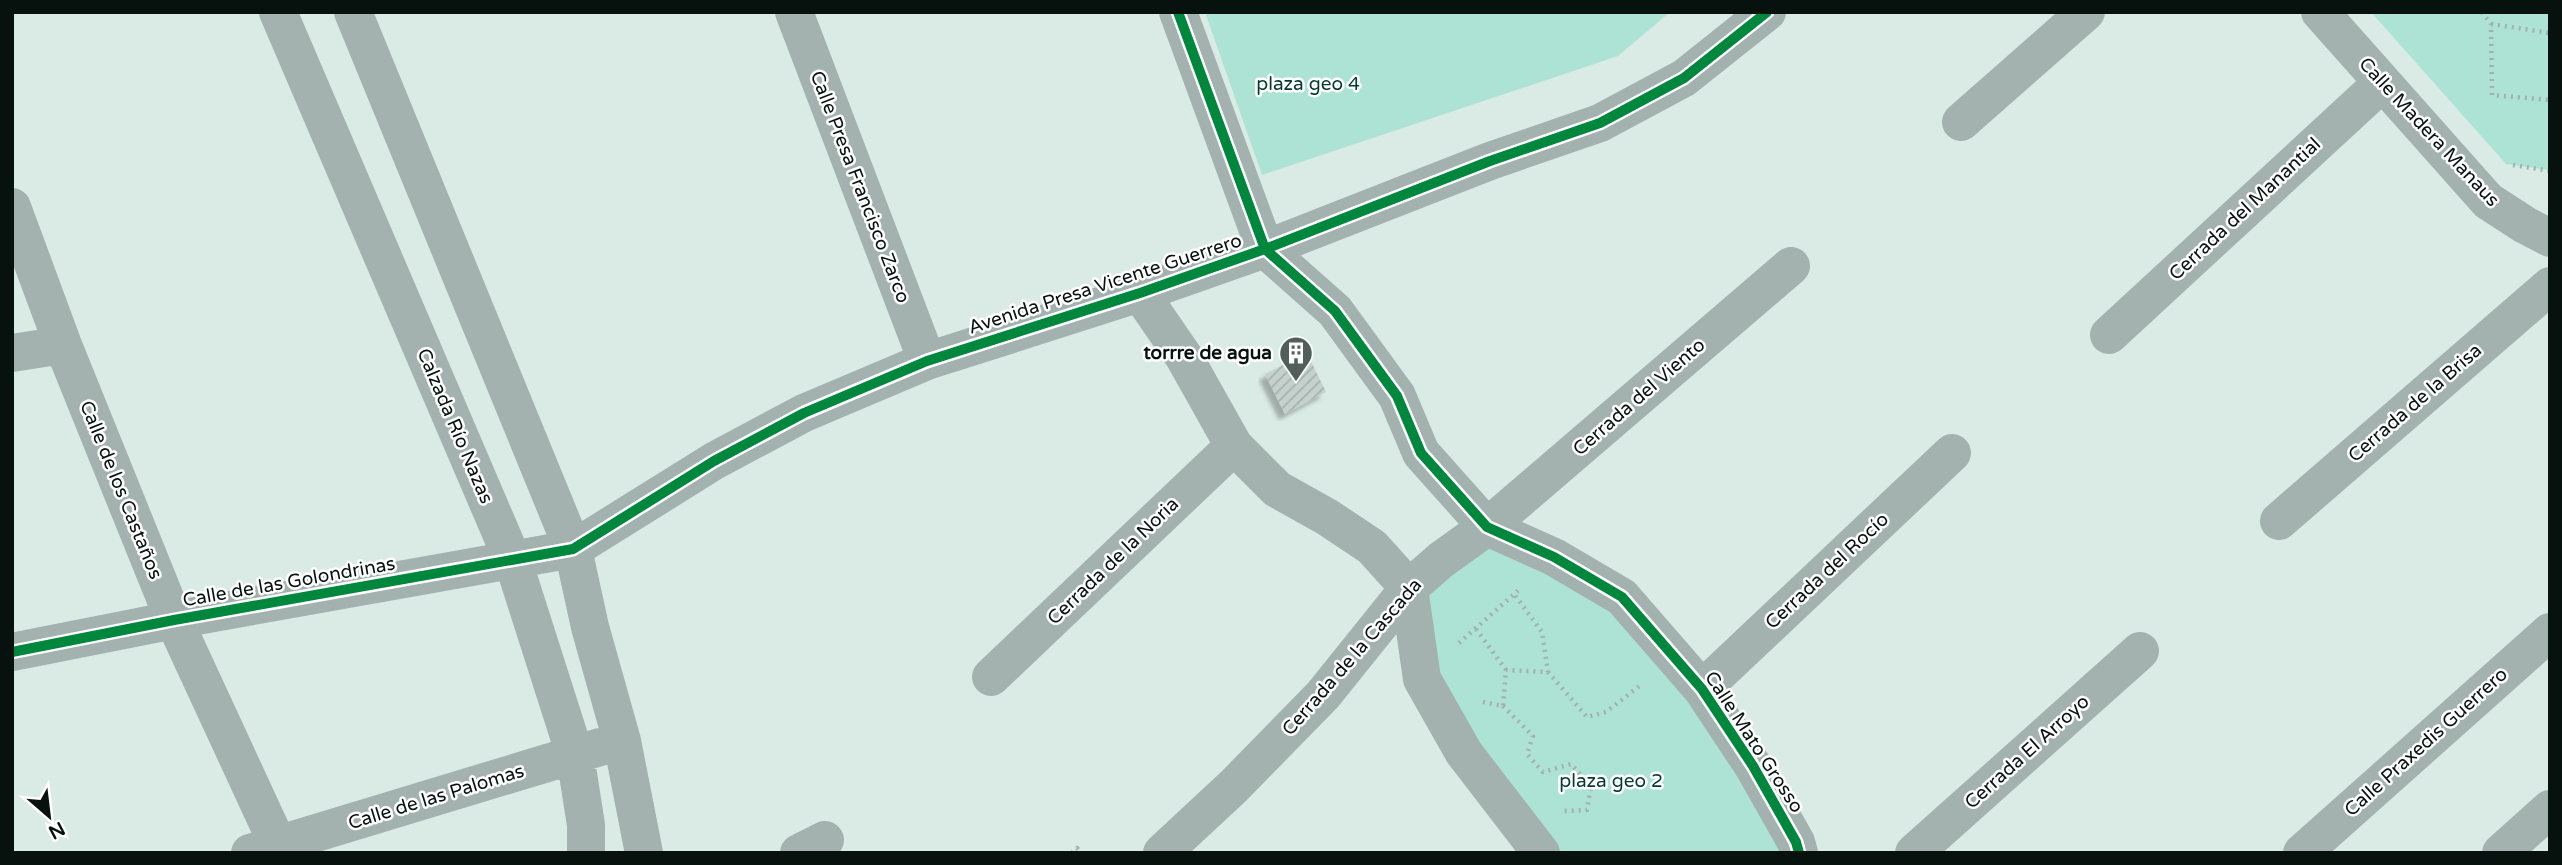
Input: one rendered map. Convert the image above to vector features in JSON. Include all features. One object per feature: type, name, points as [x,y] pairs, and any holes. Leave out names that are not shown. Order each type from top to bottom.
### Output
[{"type":"street","name":"Calzada Río Nazas","points":[[278,12],[513,561],[575,755],[586,825],[586,853]]},
{"type":"street","points":[[353,12],[573,549],[590,627],[622,741],[644,853]]},
{"type":"street","name":"Calle Presa Francisco Zarco","points":[[794,12],[927,360]]},
{"type":"street","points":[[1178,12],[1265,249]]},
{"type":"street","name":"Avenida Presa Vicente Guerrero","points":[[573,549],[714,461],[770,431],[804,413],[927,360],[1140,293],[1265,249],[1490,161],[1600,122],[1684,78],[1767,12]]},
{"type":"street","points":[[1961,122],[2086,12]]},
{"type":"street","name":"Calle Madera Manaus","points":[[2320,12],[2488,201],[2550,238]]},
{"type":"street","name":"Cerrada del Manantial","points":[[2109,335],[2382,83]]},
{"type":"street","name":"Calle de los Castaños","points":[[12,207],[63,345],[264,849]]},
{"type":"street","name":"Calle Mato Grosso","points":[[1265,249],[1335,311],[1397,396],[1421,453],[1487,527],[1554,557],[1622,597],[1702,689],[1753,766],[1800,853]]},
{"type":"street","name":"Cerrada del Viento","points":[[1487,527],[1791,266]]},
{"type":"street","name":"Cerrada de la Brisa","points":[[2280,521],[2550,286]]},
{"type":"street","points":[[1140,293],[1184,357],[1234,446],[1277,489],[1327,517],[1372,547],[1409,588],[1422,679],[1464,754],[1541,853]]},
{"type":"street","points":[[12,353],[63,345]]},
{"type":"street","name":"Cerrada de la Noria","points":[[992,677],[1234,446]]},
{"type":"street","name":"Cerrada del Rocío","points":[[1702,689],[1952,453]]},
{"type":"street","name":"Cerrada de la Cascada","points":[[1162,853],[1234,786],[1323,695],[1409,588],[1441,560],[1487,527]]},
{"type":"street","name":"Calle de las Golondrinas","points":[[12,652],[173,620],[573,549]]},
{"type":"street","name":"Calle Praxedis Guerrero","points":[[2302,853],[2550,632]]},
{"type":"street","name":"Cerrada El Arroyo","points":[[1914,853],[2140,651]]},
{"type":"street","name":"Calle de las Palomas","points":[[264,849],[622,741]]},
{"type":"street","points":[[2501,853],[2550,808]]},
{"type":"path","points":[[2482,12],[2491,24],[2492,95],[2550,100]]},
{"type":"path","points":[[2491,24],[2550,33]]},
{"type":"path","points":[[1450,651],[1529,580]]},
{"type":"path","points":[[1514,594],[1542,632],[1548,672],[1587,717],[1606,712],[1675,657]]},
{"type":"path","points":[[1475,628],[1506,670],[1503,706]]},
{"type":"path","points":[[1506,670],[1548,672]]},
{"type":"path","points":[[1471,700],[1503,706],[1533,736],[1527,754],[1543,772]]},
{"type":"path","points":[[1543,772],[1571,764],[1591,786],[1587,810],[1564,812],[1555,803]]},
{"type":"path","points":[[1538,784],[1543,772]]},
{"type":"path","points":[[1072,853],[1077,848],[1081,853]]},
{"type":"green space","name":"plaza geo 4","points":[[1205,12],[1670,12],[1618,56],[1262,175]]},
{"type":"green space","points":[[2371,12],[2550,12],[2550,170],[2506,164]]},
{"type":"green space","name":"plaza geo 2","points":[[1490,528],[1621,604],[1794,853],[1548,853],[1467,752],[1397,606]]},
{"type":"building","name":"torrre de agua","points":[[1307,353],[1326,392],[1285,414],[1265,374]]},
{"type":"cycle path","points":[[1178,12],[1265,249],[1335,311],[1397,396],[1421,453],[1487,527],[1554,557],[1622,597],[1702,689],[1753,766],[1796,842],[1799,853]]},
{"type":"cycle path","points":[[12,652],[174,620],[573,549],[714,461],[804,413],[927,361],[1140,293],[1265,249],[1490,161],[1600,123],[1684,78],[1767,12]]},
{"type":"place","name":"torrre de agua","points":[[1296,383]]}]
